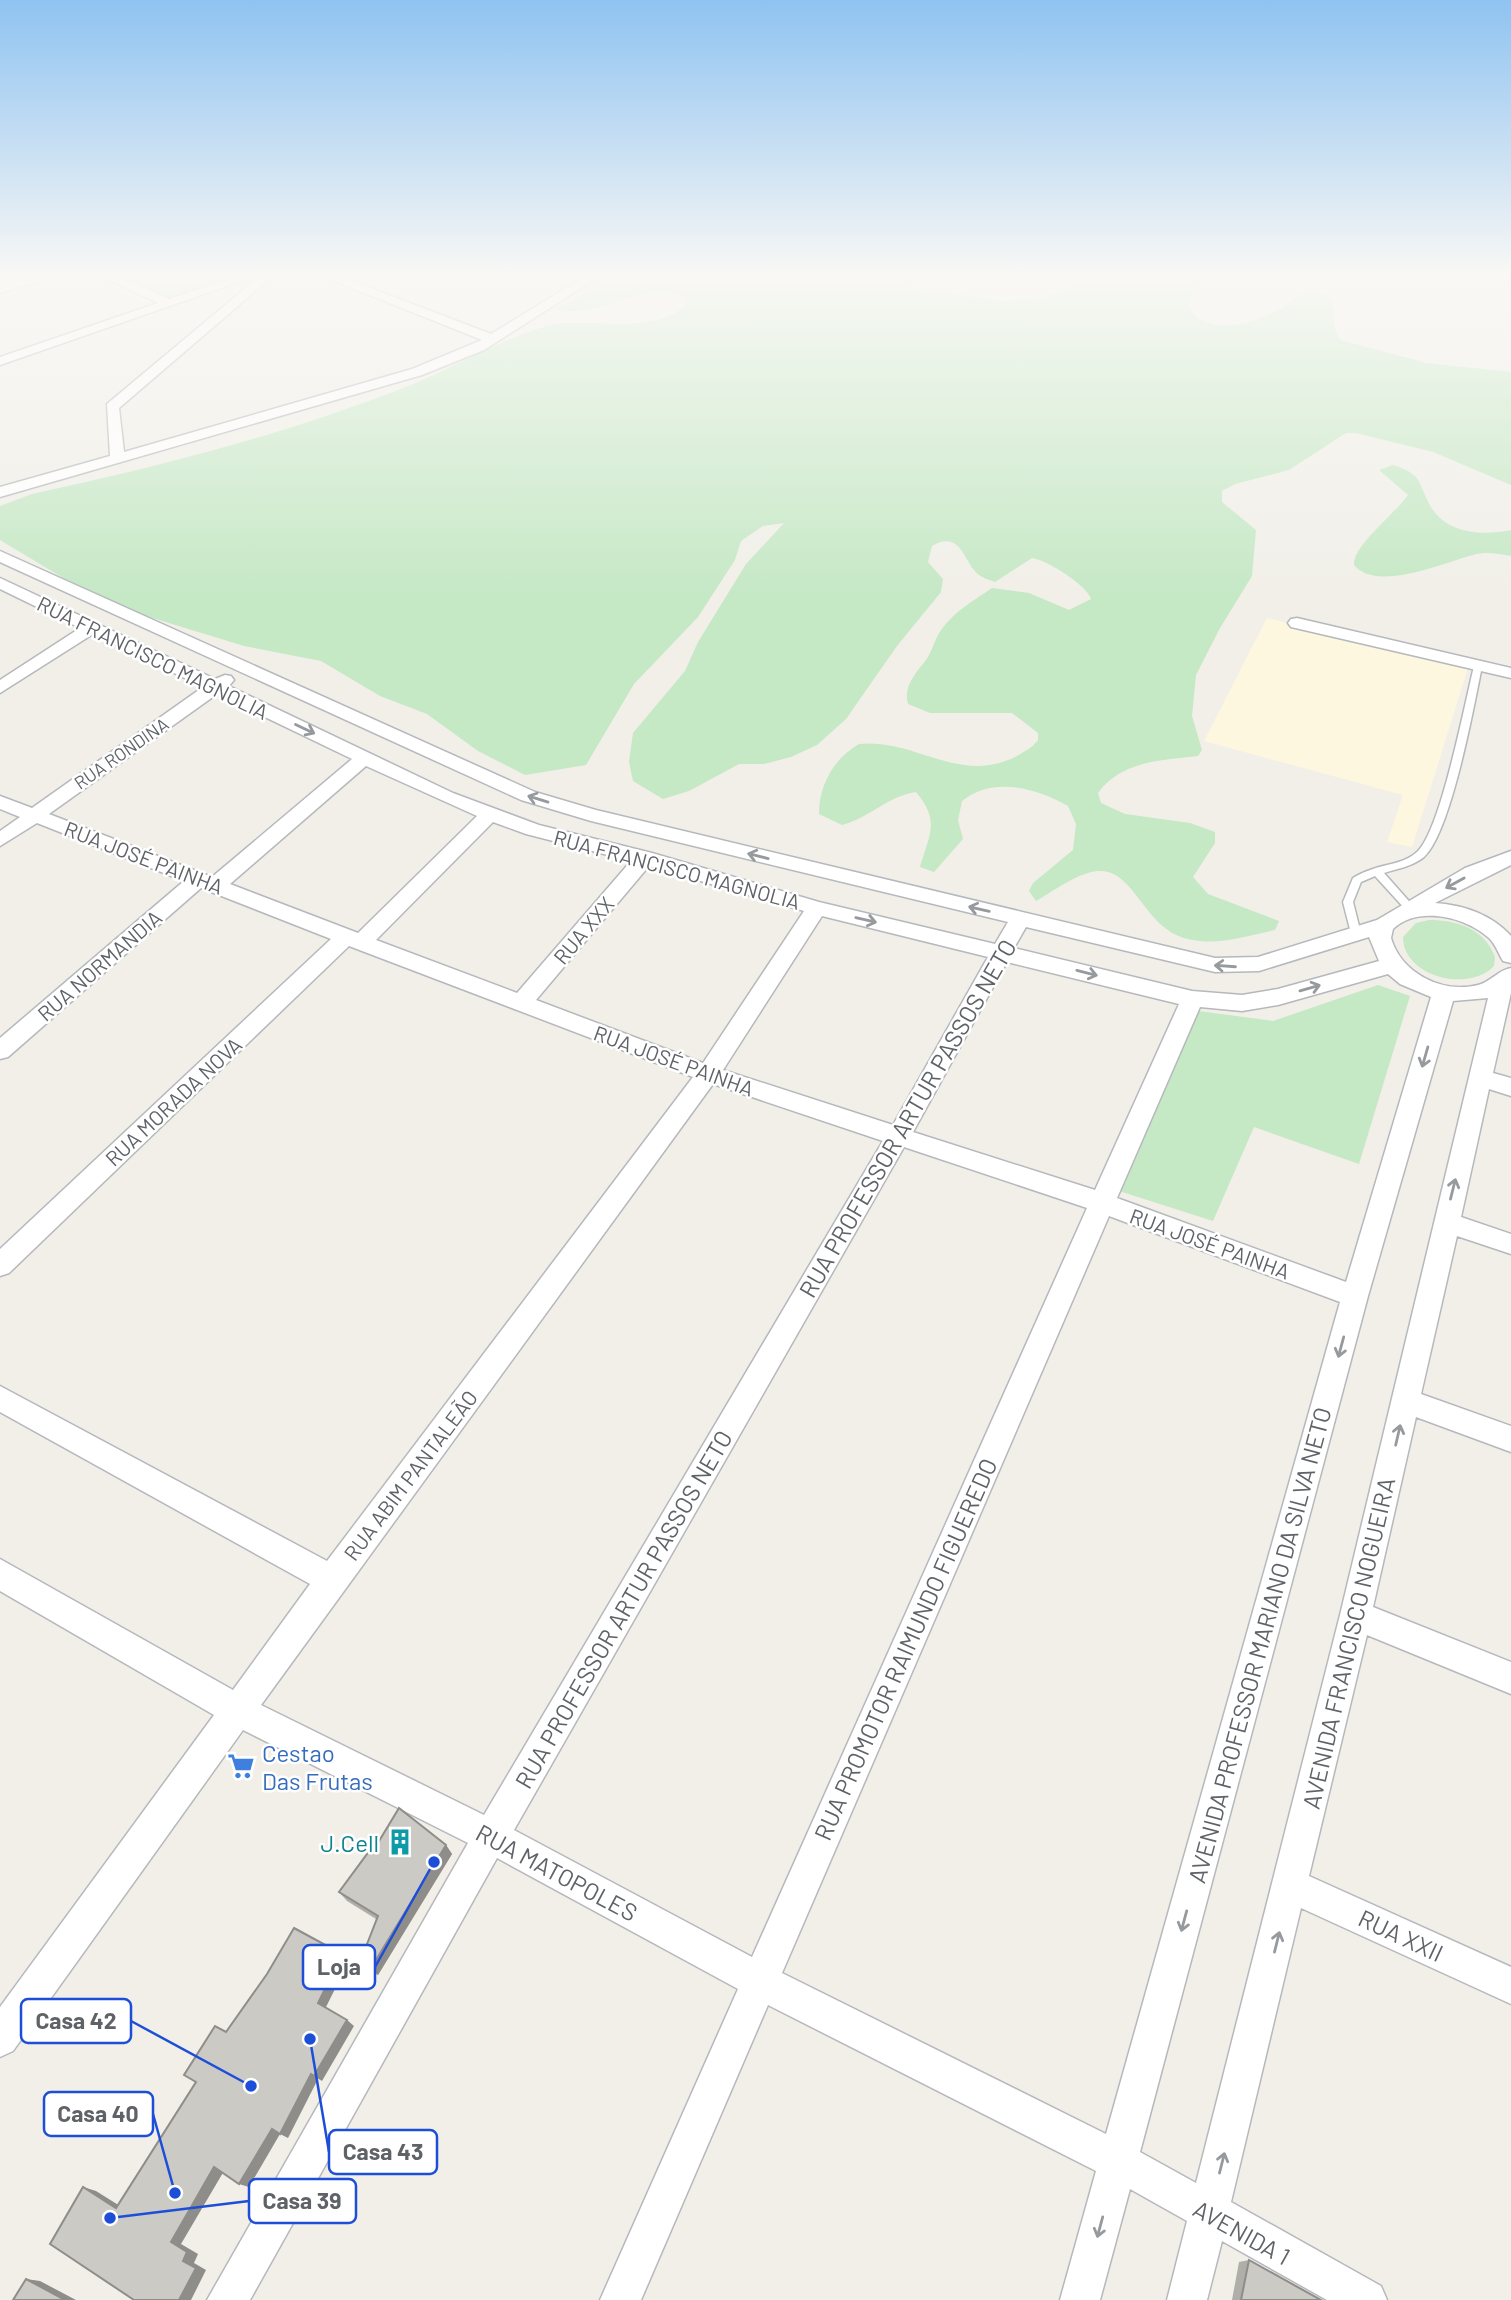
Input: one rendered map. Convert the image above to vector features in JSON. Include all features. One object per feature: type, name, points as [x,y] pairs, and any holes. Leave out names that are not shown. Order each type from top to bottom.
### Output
[{"type":"street","points":[[117,457],[112,407],[140,383]]},
{"type":"street","points":[[0,492],[382,383]]},
{"type":"street","name":"RUA FRANCISCO MAGNOLIA","points":[[0,556],[528,796],[721,847],[1195,962],[1236,967],[1278,960],[1356,934],[1398,915]]},
{"type":"street","name":"RUA FRANCISCO MAGNOLIA","points":[[0,583],[489,815],[533,830],[645,858],[817,908],[1192,999],[1242,1003],[1278,997],[1393,965]]},
{"type":"street","points":[[1297,623],[1511,673]]},
{"type":"street","points":[[0,688],[93,626]]},
{"type":"street","name":"RUA RONDINA","points":[[0,840],[214,686],[244,669]]},
{"type":"street","name":"RUA NORMANDIA","points":[[0,1051],[364,758]]},
{"type":"street","name":"RUA JOSÉ PAINHA","points":[[3,806],[34,814],[354,940],[708,1074],[1100,1202],[1355,1296]]},
{"type":"street","name":"RUA MORADA NOVA","points":[[0,1265],[489,815]]},
{"type":"street","points":[[1398,915],[1426,908],[1455,912],[1484,924],[1509,955],[1487,992],[1444,992],[1424,986],[1393,965],[1383,951],[1380,937],[1398,915],[1472,873],[1511,857]]},
{"type":"street","name":"RUA XXX","points":[[521,1003],[645,858]]},
{"type":"street","name":"RUA ABIM PANTALEÃO","points":[[0,2038],[332,1580],[708,1074],[817,908]]},
{"type":"street","name":"RUA PROFESSOR ARTUR PASSOS NETO","points":[[227,2300],[491,1836],[898,1137],[1020,919]]},
{"type":"street","name":"AVENIDA FRANCISCO NOGUEIRA","points":[[1187,2300],[1356,1615],[1509,955]]},
{"type":"street","name":"AVENIDA PROFESSOR MARIANO DA SILVA NETO","points":[[1080,2300],[1355,1296],[1444,992]]},
{"type":"street","name":"RUA PROMOTOR RAIMUNDO FIGUEREDO","points":[[620,2300],[1100,1202],[1192,999]]},
{"type":"street","points":[[1480,1078],[1511,1087]]},
{"type":"street","points":[[1446,1222],[1511,1244]]},
{"type":"street","points":[[0,1398],[332,1580]]},
{"type":"street","points":[[1406,1401],[1511,1439]]},
{"type":"street","name":"RUA MATOPOLES","points":[[0,1574],[237,1710],[491,1836],[760,1981],[1118,2161]]},
{"type":"street","points":[[1356,1615],[1511,1678]]},
{"type":"street","name":"RUA XXII","points":[[1290,1885],[1511,1986]]},
{"type":"street","name":"AVENIDA 1","points":[[1118,2161],[1209,2215],[1367,2300]]},
{"type":"lane","points":[[1356,934],[1348,902],[1357,880],[1412,859],[1428,845],[1466,726],[1478,666]]},
{"type":"lane","points":[[1376,871],[1398,915]]},
{"type":"shaded area","points":[[1267,618],[1468,668],[1412,847],[1387,842],[1403,795],[1204,741]]},
{"type":"green space","points":[[415,383],[1511,383],[1511,485],[1433,452],[1356,433],[1346,433],[1289,470],[1235,484],[1222,491],[1222,502],[1256,530],[1252,576],[1220,628],[1196,675],[1192,716],[1202,750],[1198,756],[1157,761],[1130,768],[1107,782],[1098,793],[1101,803],[1125,814],[1190,823],[1215,832],[1215,843],[1193,877],[1208,894],[1279,921],[1275,930],[1241,938],[1207,941],[1184,938],[1169,931],[1156,920],[1126,884],[1116,875],[1103,871],[1075,878],[1036,901],[1029,891],[1033,883],[1073,850],[1076,824],[1068,806],[1042,794],[1015,787],[1001,787],[974,793],[962,801],[958,820],[963,839],[934,872],[920,867],[931,828],[928,811],[916,792],[896,798],[842,825],[819,814],[822,793],[830,773],[842,757],[859,744],[880,744],[957,764],[976,766],[996,764],[1017,756],[1036,743],[1038,733],[1012,713],[930,713],[908,704],[907,691],[943,627],[962,608],[992,588],[1029,593],[1069,610],[1091,599],[1075,580],[1039,560],[1032,558],[995,582],[979,575],[956,545],[942,542],[932,546],[928,562],[943,579],[941,592],[897,646],[846,719],[817,745],[791,757],[764,764],[739,764],[689,791],[663,799],[633,781],[629,762],[633,733],[685,671],[698,642],[746,564],[784,523],[763,526],[741,541],[735,560],[698,617],[634,684],[586,765],[525,775],[478,751],[427,714],[380,696],[321,661],[244,646],[133,612],[85,591],[0,540],[0,506],[32,494],[228,446]]},
{"type":"green space","points":[[1393,465],[1415,476],[1431,507],[1446,523],[1467,531],[1489,533],[1511,530],[1511,556],[1478,554],[1394,576],[1365,573],[1354,565],[1355,557],[1367,539],[1408,495],[1379,470]]},
{"type":"green space","points":[[1429,920],[1460,924],[1477,933],[1490,947],[1495,957],[1494,966],[1483,974],[1469,978],[1439,977],[1425,971],[1406,951],[1403,937],[1416,923]]},
{"type":"green space","points":[[1378,985],[1410,996],[1359,1164],[1254,1127],[1213,1221],[1116,1190],[1199,1011],[1273,1021]]},
{"type":"building","points":[[399,1808],[446,1845],[371,1968],[360,1962],[378,1916],[339,1892],[370,1850],[373,1851]]},
{"type":"building","points":[[294,1928],[342,1954],[318,2003],[347,2020],[314,2076],[311,2074],[280,2134],[272,2129],[239,2184],[214,2167],[171,2242],[187,2252],[183,2261],[196,2268],[179,2300],[134,2300],[50,2244],[83,2187],[116,2208],[196,2082],[184,2075],[215,2026],[226,2032],[267,1974]]},
{"type":"building","points":[[1249,2260],[1321,2300],[1241,2300]]},
{"type":"building","points":[[26,2279],[65,2300],[13,2300]]},
{"type":"place","name":"Cestao Das Frutas","points":[[241,1766]]},
{"type":"place","name":"J.Cell","points":[[400,1842]]},
{"type":"place","name":"Loja","points":[[434,1862]]},
{"type":"place","name":"Casa 43","points":[[310,2039]]},
{"type":"place","name":"Casa 42","points":[[251,2086]]},
{"type":"place","name":"Casa 40","points":[[175,2193]]},
{"type":"place","name":"Casa 39","points":[[110,2218]]}]
